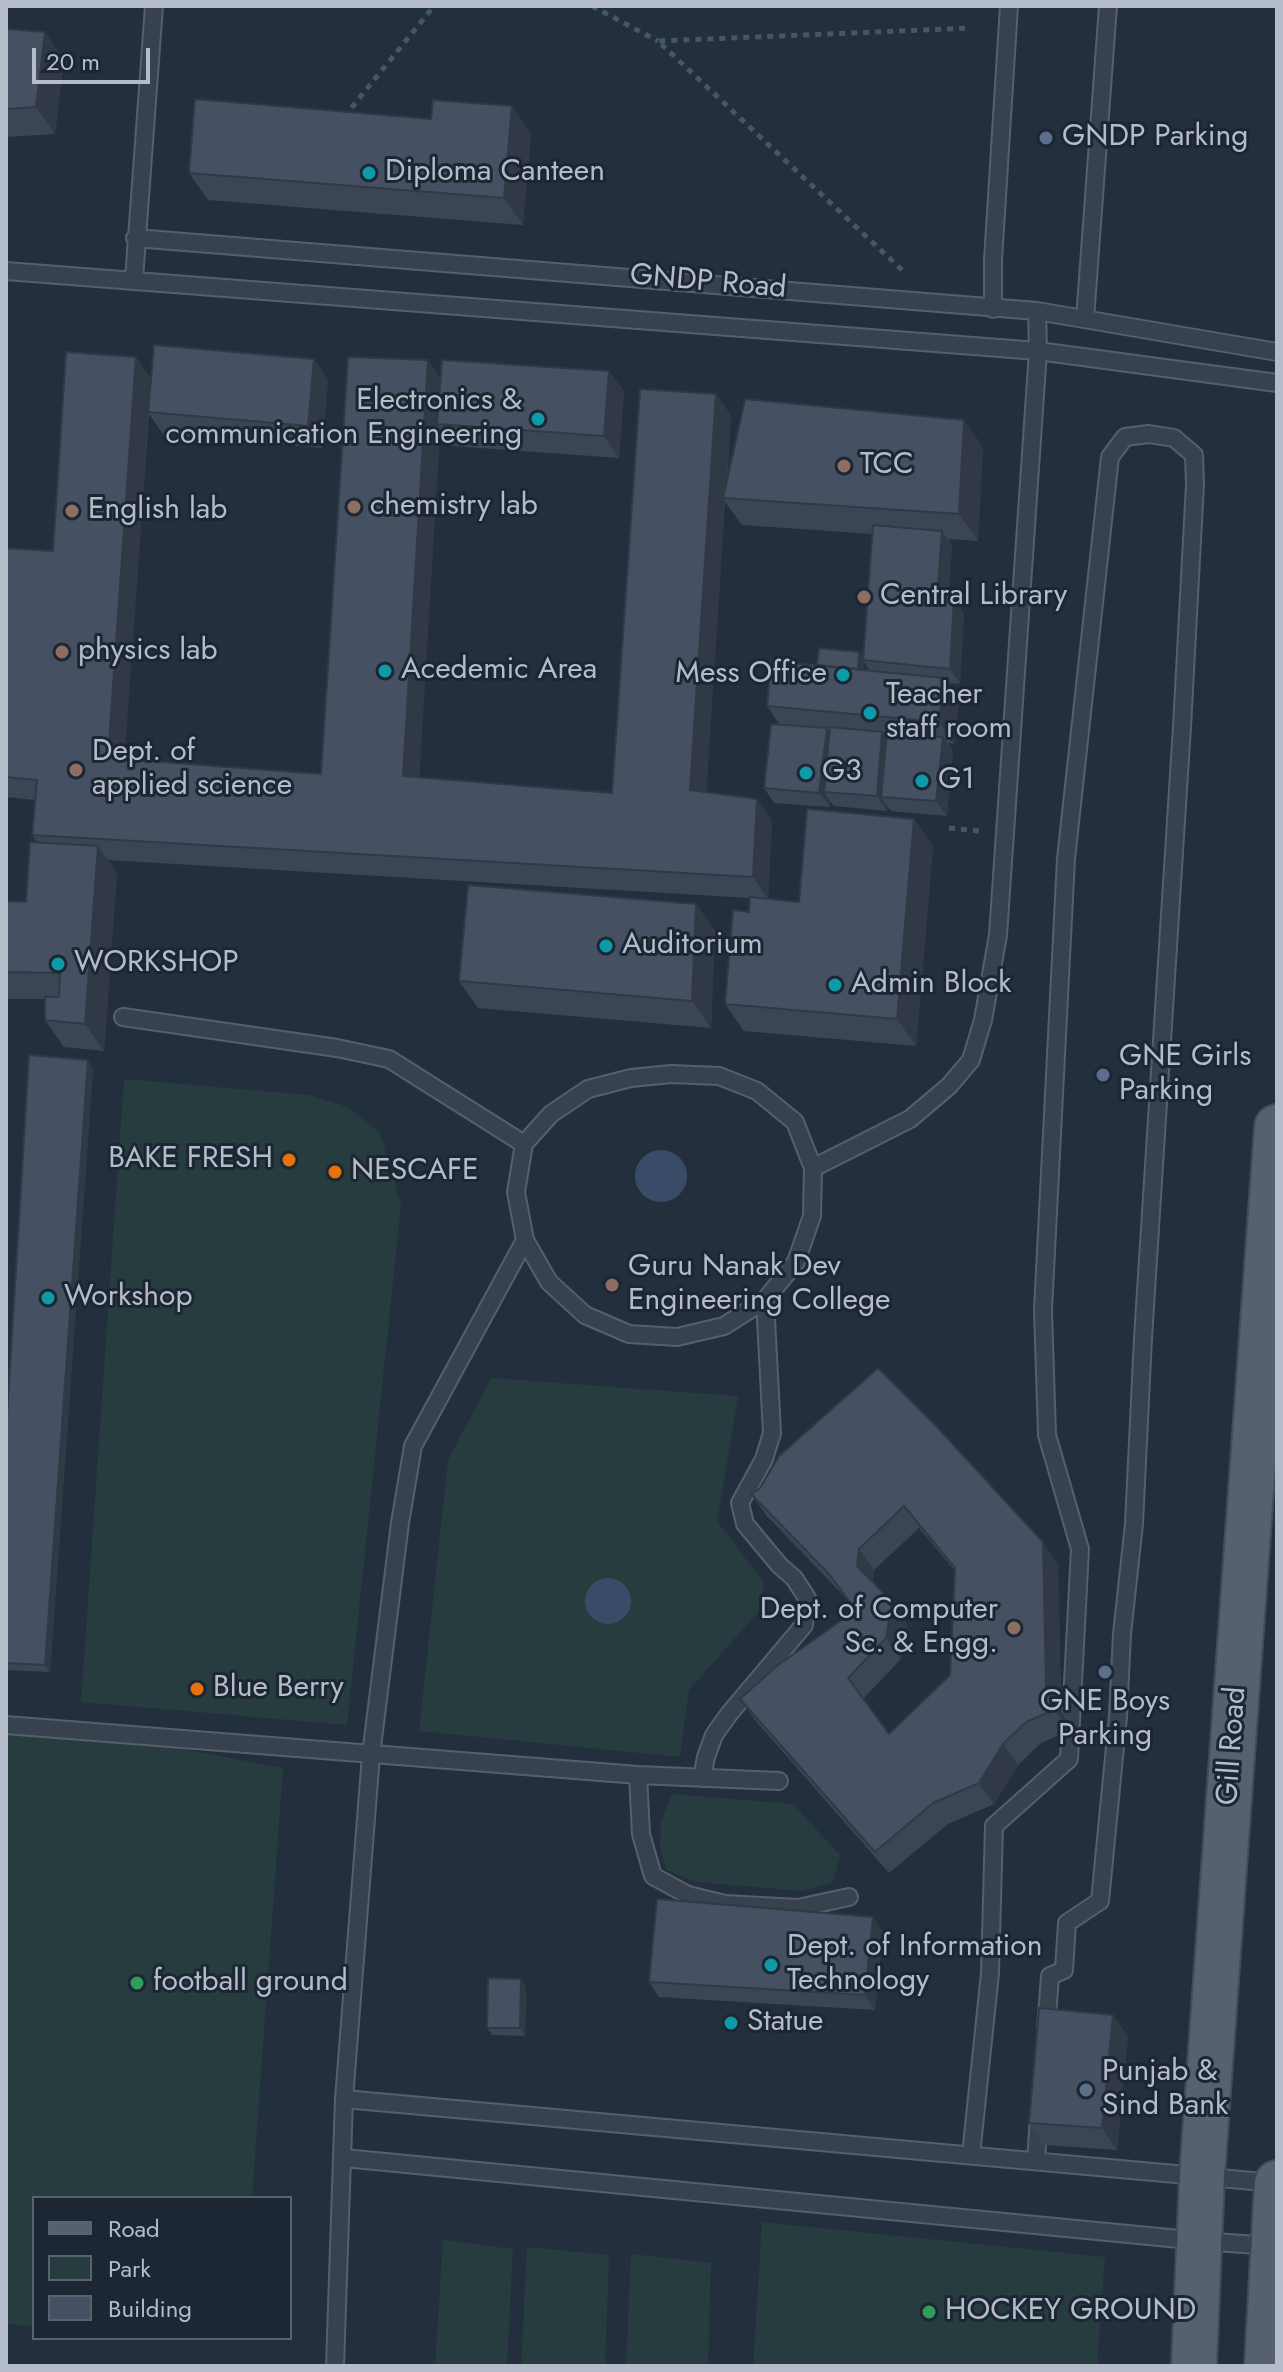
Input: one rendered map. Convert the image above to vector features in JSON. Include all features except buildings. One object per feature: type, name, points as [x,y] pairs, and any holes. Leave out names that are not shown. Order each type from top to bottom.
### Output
[{"type":"main road","name":"Gill Road","points":[[1194,2366],[1202,2176],[1277,1127]]},
{"type":"main road","points":[[1267,2366],[1277,2183]]},
{"type":"lane","points":[[134,279],[154,6]]},
{"type":"lane","points":[[993,309],[993,260],[1009,6]]},
{"type":"lane","points":[[1085,319],[1108,6]]},
{"type":"lane","name":"GNDP Road","points":[[135,238],[1037,311],[1277,352]]},
{"type":"lane","points":[[6,271],[1038,351],[1277,383]]},
{"type":"lane","points":[[813,1168],[910,1119],[949,1086],[971,1060],[983,1020],[998,935],[1038,351],[1037,311]]},
{"type":"lane","points":[[971,2155],[990,1973],[994,1826],[1069,1759],[1080,1549],[1047,1435],[1043,1310],[1066,859],[1110,457],[1125,437],[1149,434],[1174,438],[1194,455],[1195,484],[1134,1524],[1100,1901],[1067,1923],[1064,1970],[1050,1976],[1044,2053]]},
{"type":"lane","points":[[123,1017],[337,1048],[389,1059],[524,1144]]},
{"type":"lane","points":[[671,1074],[719,1076],[757,1091],[795,1122],[813,1168],[812,1216],[796,1262],[765,1300],[724,1326],[677,1337],[629,1334],[585,1315],[549,1282],[525,1240],[516,1192],[524,1144],[551,1114],[588,1089],[631,1078],[671,1074]]},
{"type":"lane","points":[[335,2366],[344,2099],[371,1755],[400,1523],[413,1446],[525,1240]]},
{"type":"lane","points":[[702,1778],[706,1757],[722,1724],[742,1696],[804,1625],[807,1598],[794,1578],[745,1524],[740,1503],[764,1459],[772,1433],[765,1300]]},
{"type":"lane","points":[[6,1725],[638,1775],[779,1781]]},
{"type":"lane","points":[[638,1775],[641,1834],[653,1876],[688,1895],[725,1904],[798,1908],[849,1897]]},
{"type":"lane","points":[[344,2099],[1277,2183]]},
{"type":"lane","points":[[1036,2161],[1041,2100]]},
{"type":"lane","points":[[344,2158],[1273,2246]]},
{"type":"path","points":[[342,119],[434,6]]},
{"type":"path","points":[[592,6],[658,41],[934,301]]},
{"type":"path","points":[[658,41],[971,28]]},
{"type":"green space","points":[[124,1079],[309,1095],[348,1107],[380,1133],[401,1204],[347,1725],[81,1702]]},
{"type":"green space","points":[[491,1378],[738,1396],[717,1521],[764,1583],[760,1610],[689,1690],[680,1757],[419,1731],[448,1460]]},
{"type":"green space","name":"football ground","points":[[6,1733],[98,1733],[283,1768],[252,2196],[32,2196],[32,2326],[6,2324]]},
{"type":"green space","points":[[672,1794],[793,1804],[840,1855],[833,1882],[801,1891],[696,1882],[667,1870],[660,1848],[661,1822]]},
{"type":"green space","name":"HOCKEY GROUND","points":[[762,2222],[1105,2257],[1097,2366],[753,2366]]},
{"type":"green space","points":[[443,2240],[513,2249],[507,2366],[435,2366]]},
{"type":"green space","points":[[527,2247],[609,2255],[605,2366],[521,2366]]},
{"type":"green space","points":[[631,2254],[711,2263],[708,2366],[626,2366]]},
{"type":"water","points":[[661,1150],[680,1157],[687,1176],[680,1195],[661,1202],[642,1195],[635,1176],[642,1157]]},
{"type":"water","points":[[608,1578],[624,1585],[631,1601],[624,1617],[608,1624],[592,1617],[585,1601],[592,1585]]},
{"type":"place","name":"GNDP Parking","points":[[1046,138]]},
{"type":"place","name":"Diploma Canteen","points":[[369,173]]},
{"type":"place","name":"Electronics & communication Engineering","points":[[538,419]]},
{"type":"place","name":"TCC","points":[[844,466]]},
{"type":"place","name":"chemistry lab","points":[[354,507]]},
{"type":"place","name":"English lab","points":[[72,511]]},
{"type":"place","name":"Central Library","points":[[864,597]]},
{"type":"place","name":"physics lab","points":[[62,652]]},
{"type":"place","name":"Acedemic Area","points":[[385,671]]},
{"type":"place","name":"Mess Office","points":[[843,675]]},
{"type":"place","name":"Teacher staff room","points":[[870,713]]},
{"type":"place","name":"Dept. of applied science","points":[[76,770]]},
{"type":"place","name":"G3","points":[[806,773]]},
{"type":"place","name":"G1","points":[[922,781]]},
{"type":"place","name":"Auditorium","points":[[606,946]]},
{"type":"place","name":"WORKSHOP","points":[[58,964]]},
{"type":"place","name":"Admin Block","points":[[835,985]]},
{"type":"place","name":"GNE Girls Parking","points":[[1103,1075]]},
{"type":"place","name":"BAKE FRESH","points":[[289,1160]]},
{"type":"place","name":"NESCAFE","points":[[335,1172]]},
{"type":"place","name":"Guru Nanak Dev Engineering College","points":[[612,1285]]},
{"type":"place","name":"Workshop","points":[[48,1298]]},
{"type":"place","name":"Dept. of Computer Sc. & Engg.","points":[[1014,1628]]},
{"type":"place","name":"GNE Boys Parking","points":[[1105,1672]]},
{"type":"place","name":"Blue Berry","points":[[197,1689]]},
{"type":"place","name":"Dept. of Information Technology","points":[[771,1965]]},
{"type":"place","name":"football ground","points":[[137,1983]]},
{"type":"place","name":"Statue","points":[[731,2023]]},
{"type":"place","name":"Punjab & Sind Bank","points":[[1086,2090]]},
{"type":"place","name":"HOCKEY GROUND","points":[[929,2312]]}]
